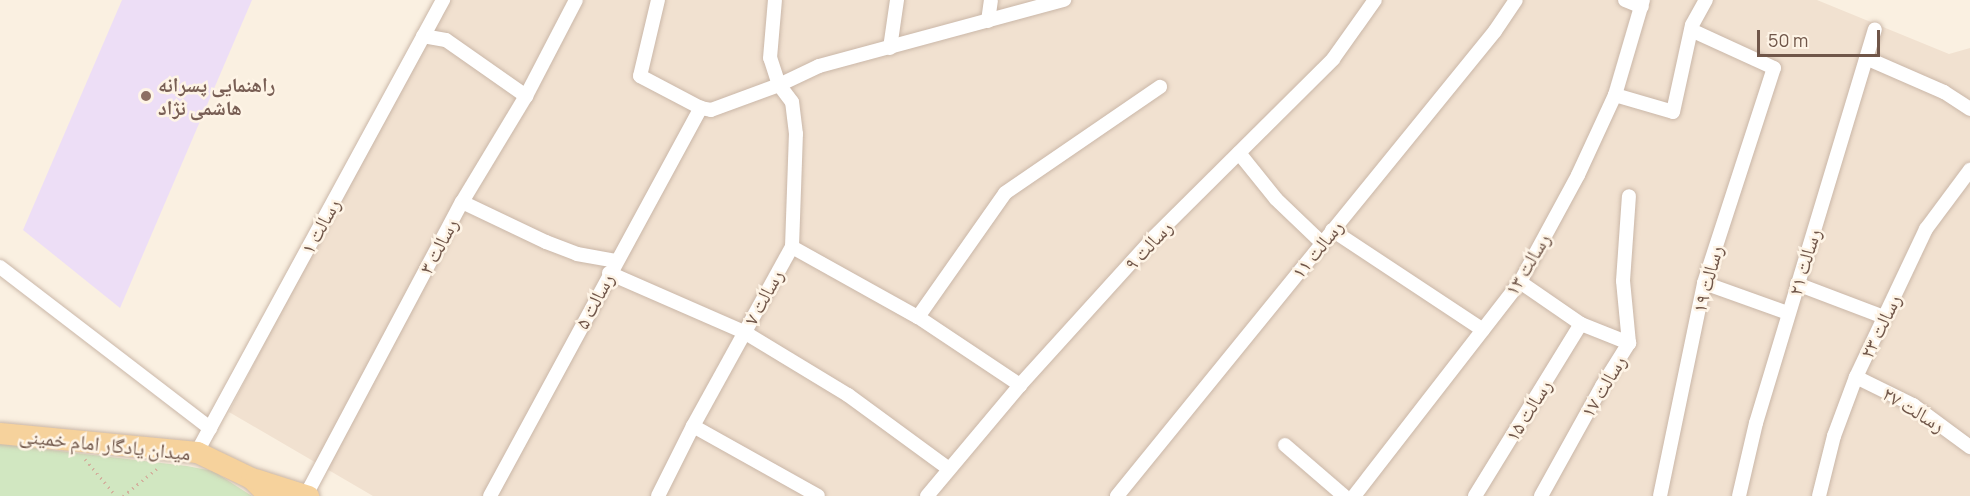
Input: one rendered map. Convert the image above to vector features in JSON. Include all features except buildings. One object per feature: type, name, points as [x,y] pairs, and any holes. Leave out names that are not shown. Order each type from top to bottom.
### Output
[{"type":"main road","name":"میدان یادگار امام خمینی","points":[[0,433],[197,452],[251,478],[269,496]]},
{"type":"main road","points":[[251,478],[307,495]]},
{"type":"street","name":"رسالت ۱","points":[[197,452],[443,0]]},
{"type":"street","name":"رسالت ۳","points":[[307,495],[462,202],[526,96],[576,0]]},
{"type":"street","points":[[658,0],[640,76],[701,108],[711,110],[779,85],[819,66],[1064,0]]},
{"type":"street","name":"رسالت ۷","points":[[658,496],[693,426],[792,247],[796,134],[792,102],[779,85],[770,58],[776,0]]},
{"type":"street","points":[[890,48],[897,0]]},
{"type":"street","points":[[988,21],[992,0]]},
{"type":"street","name":"رسالت ۹","points":[[927,496],[1020,385],[1155,236],[1333,58],[1375,0]]},
{"type":"street","name":"رسالت ۱۱","points":[[1117,496],[1495,31],[1516,0]]},
{"type":"street","points":[[1625,0],[1643,4]]},
{"type":"street","points":[[1615,95],[1673,112],[1692,30],[1706,0]]},
{"type":"street","name":"رسالت ۱۳","points":[[1354,496],[1520,282],[1578,175],[1615,95],[1643,4]]},
{"type":"street","name":"رسالت ۱۹","points":[[1660,496],[1704,283],[1774,68],[1692,30]]},
{"type":"street","name":"رسالت ۲۱","points":[[1739,496],[1756,423],[1788,313],[1875,30]]},
{"type":"street","points":[[423,36],[446,40],[526,96]]},
{"type":"street","points":[[1866,58],[1944,92],[1970,110]]},
{"type":"street","points":[[918,317],[1005,193],[1160,87]]},
{"type":"street","name":"رسالت ۵","points":[[490,496],[612,267],[701,108]]},
{"type":"street","points":[[1239,153],[1276,199],[1322,243]]},
{"type":"street","name":"رسالت ۲۳","points":[[1819,496],[1834,436],[1856,377],[1926,229],[1970,170]]},
{"type":"street","name":"رسالت ۱۷","points":[[1541,496],[1602,386],[1629,343],[1623,281],[1629,196]]},
{"type":"street","points":[[462,202],[567,250],[612,267],[744,332],[848,395],[949,470]]},
{"type":"street","points":[[1332,230],[1483,330]]},
{"type":"street","points":[[792,247],[918,317],[1020,385]]},
{"type":"street","points":[[0,267],[210,428]]},
{"type":"street","points":[[1520,282],[1581,324],[1629,343]]},
{"type":"street","points":[[1704,283],[1788,313]]},
{"type":"street","points":[[1797,284],[1884,317]]},
{"type":"street","name":"رسالت ۱۵","points":[[1475,496],[1581,324]]},
{"type":"street","name":"رسالت ۲۷","points":[[1856,377],[1913,405],[1970,447]]},
{"type":"street","points":[[693,426],[818,496]]},
{"type":"street","points":[[1286,445],[1344,496]]},
{"type":"path","points":[[84,458],[116,496]]},
{"type":"path","points":[[123,496],[159,467]]},
{"type":"shaded area","name":"راهنمایی پسرانه هاشمی نژاد","points":[[122,0],[252,0],[120,308],[23,230]]},
{"type":"shaded area","points":[[442,0],[1817,0],[1949,54],[1970,48],[1970,496],[373,496],[229,412]]},
{"type":"green space","points":[[0,444],[213,471],[252,496],[0,496]]},
{"type":"place","name":"راهنمایی پسرانه هاشمی نژاد","points":[[146,96]]}]
